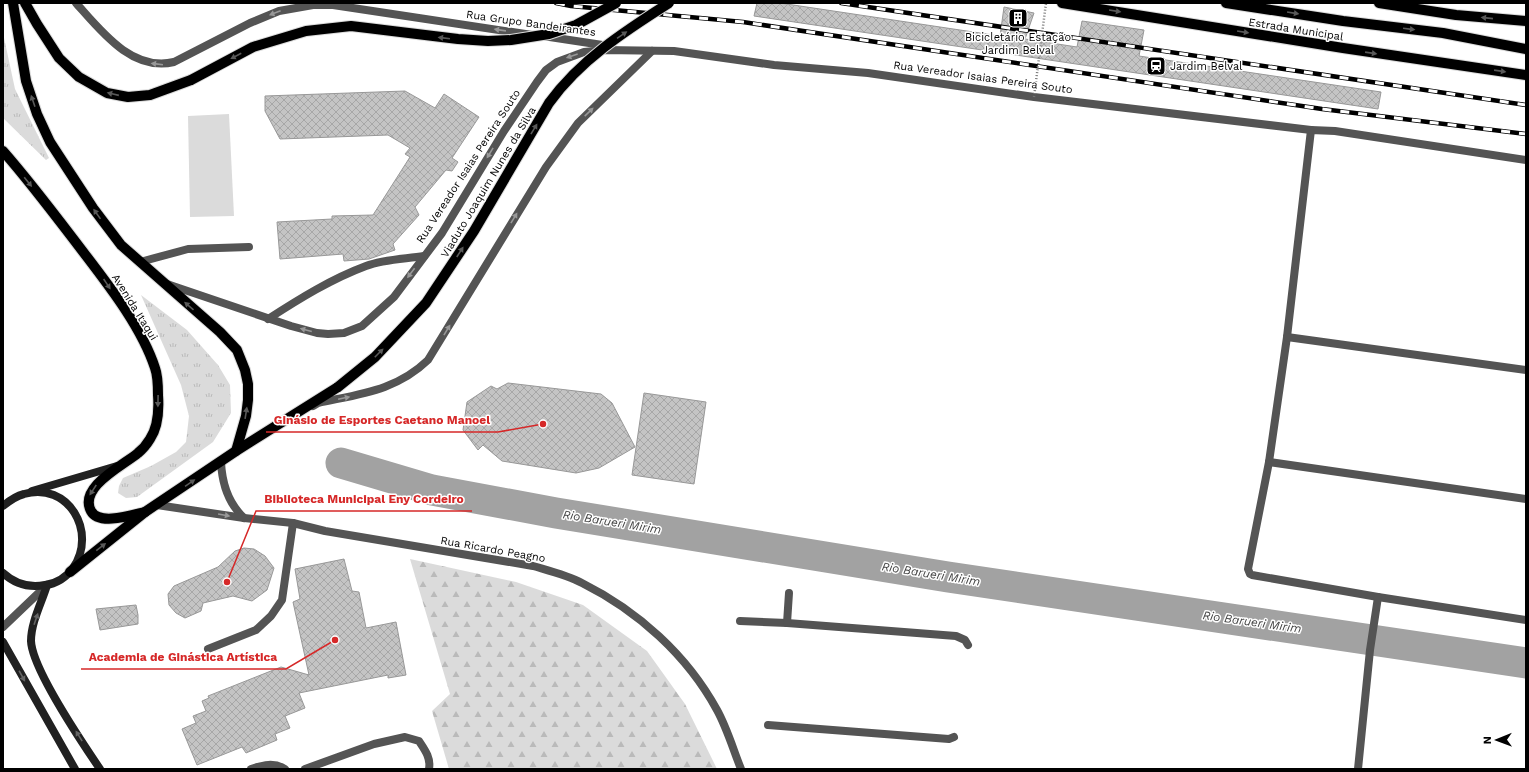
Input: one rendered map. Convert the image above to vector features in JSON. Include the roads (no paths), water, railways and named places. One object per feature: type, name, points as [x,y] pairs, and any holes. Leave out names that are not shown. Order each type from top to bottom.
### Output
[{"type":"main road","points":[[3,573],[21,584],[34,587],[47,585],[60,580],[145,512],[158,505],[236,451],[246,416],[248,400],[248,384],[245,370],[237,350],[220,332],[121,245],[104,225],[50,142],[37,114],[26,81],[13,3]]},
{"type":"main road","points":[[25,3],[59,58],[79,77],[107,93],[128,97],[150,95],[191,80],[253,47],[306,31],[350,26],[458,39],[488,41],[511,40],[549,34],[576,25],[616,3]]},
{"type":"main road","name":"Viaduto Joaquim Nunes da Silva","points":[[236,451],[338,387],[375,357],[426,303],[474,231],[549,103],[560,88],[585,62],[669,3]]},
{"type":"main road","name":"Estrada Municipal","points":[[1062,3],[1343,48],[1526,75]]},
{"type":"main road","points":[[1226,3],[1443,33],[1526,49]]},
{"type":"main road","points":[[1379,3],[1456,15],[1526,21]]},
{"type":"main road","name":"Avenida Itaqui","points":[[3,152],[66,229],[106,282],[145,343],[156,370],[158,395],[158,418],[151,438],[139,452],[122,464],[24,493],[12,499],[3,506]]},
{"type":"main road","points":[[122,464],[98,483],[89,496],[90,510],[93,514],[101,518],[116,519],[145,512]]},
{"type":"main road","points":[[24,493],[38,492],[51,494],[63,501],[73,510],[79,521],[83,534],[82,548],[78,561],[70,572]]},
{"type":"main road","points":[[47,585],[33,628],[31,641],[33,652],[60,705],[100,769]]},
{"type":"main road","points":[[3,642],[75,769]]},
{"type":"street","name":"Rua Grupo Bandeirantes","points":[[76,3],[99,28],[126,52],[146,63],[164,65],[174,62],[250,23],[279,11],[313,5],[333,5],[635,50]]},
{"type":"street","name":"Rua Vereador Isaias Pereira Souto","points":[[163,282],[268,319],[317,333],[344,333],[362,326],[394,296],[442,233],[504,131],[536,82],[546,70],[564,58],[584,52],[604,50],[674,51],[774,65],[868,73],[1034,97],[1311,130],[1335,131],[1526,160]]},
{"type":"street","points":[[294,415],[318,403],[351,397],[384,388],[408,377],[428,360],[546,167],[578,123],[652,51]]},
{"type":"street","points":[[1311,130],[1287,337],[1269,462],[1248,569],[1250,574],[1378,597],[1526,620]]},
{"type":"street","points":[[140,262],[188,249],[249,247]]},
{"type":"street","points":[[268,319],[307,294],[367,266],[382,262],[424,256]]},
{"type":"street","points":[[1287,337],[1526,370]]},
{"type":"street","points":[[221,462],[225,489],[235,510],[244,518]]},
{"type":"street","points":[[1269,462],[1526,499]]},
{"type":"street","name":"Rua Ricardo Peagno","points":[[158,505],[293,524],[325,531],[533,566],[581,582],[637,617],[656,633],[692,672],[717,710],[741,769]]},
{"type":"street","points":[[208,649],[256,630],[271,616],[282,600],[293,524]]},
{"type":"street","points":[[3,627],[47,585]]},
{"type":"street","points":[[787,623],[789,593]]},
{"type":"street","points":[[1358,769],[1370,650],[1378,597]]},
{"type":"street","points":[[740,621],[787,623],[956,636],[965,640],[968,645]]},
{"type":"street","points":[[768,725],[949,739],[954,737]]},
{"type":"street","points":[[305,769],[374,744],[405,737],[419,741],[427,753],[430,764],[429,769]]},
{"type":"street","points":[[251,769],[265,764],[279,765],[285,769]]},
{"type":"waterway","name":"Rio Barueri Mirim","points":[[341,463],[432,490],[556,513],[948,577],[1526,663]]},
{"type":"railway","points":[[556,3],[571,6],[743,22],[1322,109],[1526,134]]},
{"type":"railway","points":[[841,3],[1526,105]]},
{"type":"place","name":"Bicicletário Estação Jardim Belval","points":[[1018,18]]},
{"type":"place","name":"Jardim Belval","points":[[1156,66]]},
{"type":"place","name":"Ginásio de Esportes Caetano Manoel","points":[[543,424]]},
{"type":"place","name":"Biblioteca Municipal Eny Cordeiro","points":[[227,582]]},
{"type":"place","name":"Academia de Ginástica Artística","points":[[335,640]]}]
